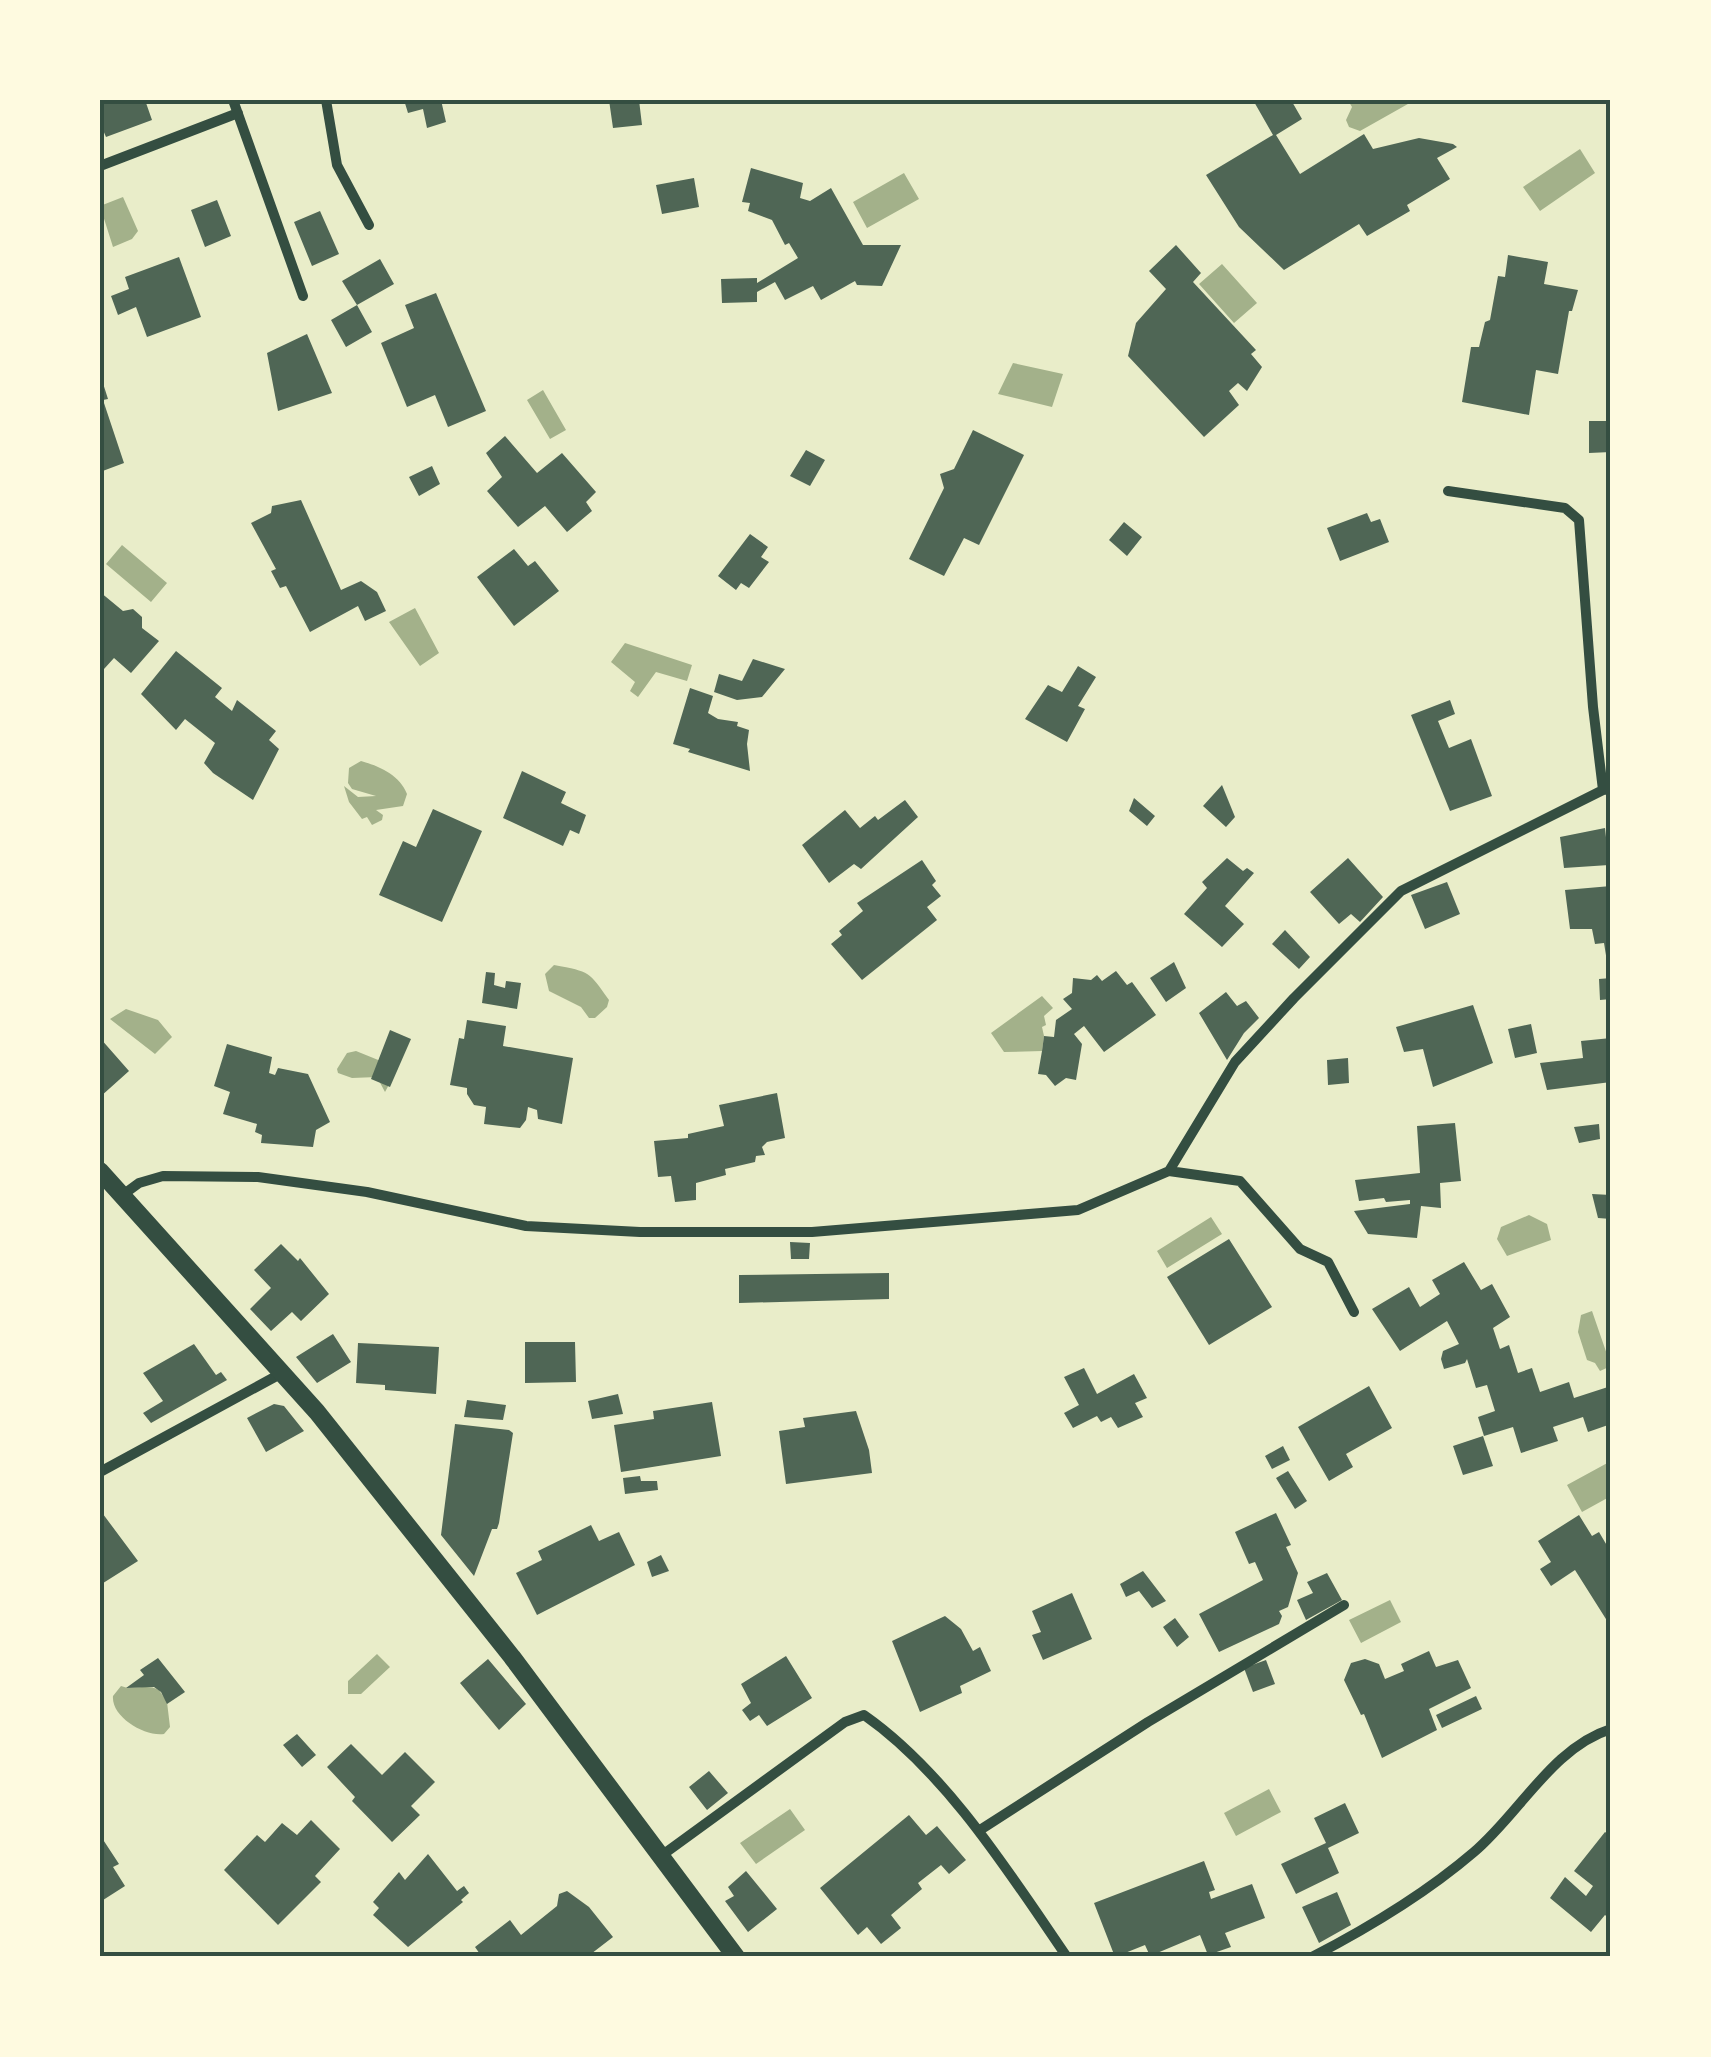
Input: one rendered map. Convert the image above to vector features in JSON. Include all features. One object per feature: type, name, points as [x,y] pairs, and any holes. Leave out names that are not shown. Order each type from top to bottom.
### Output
[{"type":"street","points":[[233,100],[304,296]]},
{"type":"street","points":[[326,100],[337,165],[369,225]]},
{"type":"street","points":[[100,166],[238,113]]},
{"type":"street","points":[[1169,1172],[1234,1062],[1401,891],[1607,789],[1593,708],[1579,520],[1565,508],[1448,491]]},
{"type":"street","points":[[100,1171],[282,1372],[512,1657],[736,1957]]},
{"type":"street","points":[[124,1194],[138,1183],[163,1176],[210,1174],[367,1192],[526,1226],[640,1232],[812,1232],[1078,1210],[1169,1172],[1240,1181],[1300,1248],[1328,1262],[1354,1312]]},
{"type":"street","points":[[100,1472],[282,1372]]},
{"type":"street","points":[[980,1830],[1148,1722],[1344,1606]]},
{"type":"street","points":[[661,1856],[845,1722],[864,1714],[980,1830],[1068,1957]]},
{"type":"street","points":[[1312,1957],[1386,1918],[1476,1851],[1560,1762],[1598,1734],[1611,1730]]},
{"type":"shaded area","points":[[1415,100],[1360,131],[1349,127],[1346,120],[1352,107],[1349,102]]},
{"type":"shaded area","points":[[1580,149],[1595,173],[1540,211],[1523,187]]},
{"type":"shaded area","points":[[904,173],[919,199],[867,228],[853,202]]},
{"type":"shaded area","points":[[123,197],[138,231],[132,239],[113,247],[100,206]]},
{"type":"shaded area","points":[[1222,264],[1257,303],[1234,323],[1199,284]]},
{"type":"shaded area","points":[[1013,363],[1063,374],[1052,407],[998,394]]},
{"type":"shaded area","points":[[543,390],[566,430],[550,439],[527,400]]},
{"type":"shaded area","points":[[122,545],[167,583],[151,602],[106,564]]},
{"type":"shaded area","points":[[415,608],[439,653],[420,666],[389,622]]},
{"type":"shaded area","points":[[625,643],[692,665],[687,681],[656,672],[638,697],[630,691],[635,682],[611,662]]},
{"type":"shaded area","points":[[361,761],[394,777],[407,794],[403,806],[376,810],[383,815],[382,820],[372,825],[349,802],[344,786],[358,797],[376,796],[352,789],[348,783],[349,768]]},
{"type":"shaded area","points":[[554,965],[588,974],[609,1000],[607,1007],[595,1018],[589,1018],[581,1007],[549,991],[545,974]]},
{"type":"shaded area","points":[[1042,996],[1053,1008],[1044,1016],[1042,1051],[1004,1052],[991,1033]]},
{"type":"shaded area","points":[[126,1009],[158,1020],[172,1037],[155,1054],[110,1019]]},
{"type":"shaded area","points":[[356,1051],[398,1068],[385,1092],[377,1077],[352,1078],[338,1073],[347,1053]]},
{"type":"shaded area","points":[[1529,1215],[1547,1224],[1551,1240],[1507,1256],[1497,1239],[1501,1227]]},
{"type":"shaded area","points":[[1211,1217],[1222,1234],[1167,1268],[1157,1251]]},
{"type":"shaded area","points":[[1592,1311],[1611,1366],[1600,1371],[1587,1360],[1578,1332],[1581,1315]]},
{"type":"shaded area","points":[[1611,1461],[1611,1496],[1582,1512],[1567,1485]]},
{"type":"shaded area","points":[[1390,1600],[1401,1622],[1361,1643],[1349,1620]]},
{"type":"shaded area","points":[[377,1654],[390,1667],[361,1694],[348,1694],[348,1681]]},
{"type":"shaded area","points":[[121,1686],[159,1690],[167,1702],[170,1727],[164,1734],[148,1732],[123,1718],[113,1696]]},
{"type":"shaded area","points":[[1269,1789],[1281,1812],[1236,1836],[1224,1813]]},
{"type":"shaded area","points":[[790,1809],[805,1830],[756,1864],[740,1843]]},
{"type":"building","points":[[100,100],[145,100],[152,120],[106,137],[100,123]]},
{"type":"building","points":[[404,100],[441,100],[446,122],[427,128],[423,109],[408,113]]},
{"type":"building","points":[[609,100],[639,100],[642,125],[613,128]]},
{"type":"building","points":[[1253,100],[1291,100],[1302,119],[1276,135],[1300,174],[1364,134],[1373,149],[1419,138],[1453,144],[1457,147],[1437,158],[1450,179],[1407,205],[1410,211],[1367,236],[1359,224],[1284,270],[1239,227],[1206,175],[1273,135]]},
{"type":"building","points":[[751,168],[803,183],[800,198],[810,201],[831,188],[863,245],[901,245],[882,286],[857,285],[855,281],[821,300],[813,286],[785,300],[775,282],[757,292],[757,302],[722,303],[721,279],[757,278],[757,283],[798,258],[789,243],[785,245],[772,220],[748,211],[750,203],[742,202]]},
{"type":"building","points":[[694,178],[699,207],[662,214],[656,185]]},
{"type":"building","points":[[217,200],[231,236],[205,247],[191,210]]},
{"type":"building","points":[[320,211],[339,254],[312,266],[294,222]]},
{"type":"building","points":[[1176,245],[1201,273],[1193,282],[1256,350],[1251,354],[1262,367],[1247,391],[1238,383],[1229,391],[1239,405],[1204,437],[1128,356],[1136,323],[1166,289],[1149,271]]},
{"type":"building","points":[[1508,255],[1548,262],[1544,284],[1578,290],[1569,311],[1558,374],[1536,370],[1529,415],[1462,402],[1471,347],[1479,347],[1485,322],[1490,320],[1498,276],[1505,277]]},
{"type":"building","points":[[179,257],[201,317],[147,337],[136,307],[118,315],[111,296],[129,289],[125,277]]},
{"type":"building","points":[[380,259],[394,284],[357,305],[342,281]]},
{"type":"building","points":[[436,293],[486,411],[448,427],[435,395],[407,407],[381,343],[414,328],[405,305]]},
{"type":"building","points":[[357,305],[372,332],[346,347],[331,320]]},
{"type":"building","points":[[307,334],[332,393],[278,411],[267,353]]},
{"type":"building","points":[[101,377],[108,399],[103,400],[124,463],[100,472]]},
{"type":"building","points":[[1589,421],[1611,421],[1611,452],[1589,453]]},
{"type":"building","points":[[973,430],[1024,455],[979,545],[964,538],[944,576],[909,559],[944,488],[940,474],[954,469]]},
{"type":"building","points":[[505,436],[537,473],[562,453],[596,492],[586,502],[592,511],[567,532],[545,506],[518,527],[487,491],[502,477],[486,453]]},
{"type":"building","points":[[806,450],[825,460],[810,486],[790,476]]},
{"type":"building","points":[[432,466],[440,484],[419,496],[409,477]]},
{"type":"building","points":[[301,500],[341,590],[361,581],[377,592],[386,611],[365,621],[358,606],[310,632],[286,586],[280,588],[271,571],[276,569],[251,523],[271,513],[272,506]]},
{"type":"building","points":[[1367,513],[1371,522],[1380,519],[1389,542],[1340,561],[1327,528]]},
{"type":"building","points":[[1124,522],[1142,537],[1127,556],[1109,540]]},
{"type":"building","points":[[750,534],[768,547],[761,557],[769,562],[749,588],[741,583],[736,590],[718,576]]},
{"type":"building","points":[[514,549],[528,566],[535,561],[559,591],[514,626],[477,577]]},
{"type":"building","points":[[100,592],[123,611],[133,609],[142,617],[142,628],[159,641],[131,673],[114,658],[104,669],[100,666]]},
{"type":"building","points":[[176,651],[222,688],[215,697],[232,711],[237,700],[276,731],[269,740],[279,749],[253,800],[204,763],[215,743],[185,719],[176,730],[141,694]]},
{"type":"building","points":[[753,659],[785,669],[762,697],[737,700],[714,692],[719,674],[742,681]]},
{"type":"building","points":[[1078,666],[1096,677],[1078,706],[1085,709],[1067,742],[1025,719],[1048,685],[1062,692]]},
{"type":"building","points":[[690,688],[713,696],[708,713],[738,722],[737,726],[749,730],[750,771],[673,744]]},
{"type":"building","points":[[1450,700],[1455,714],[1438,721],[1449,748],[1471,739],[1492,796],[1450,811],[1411,715]]},
{"type":"building","points":[[522,771],[566,792],[561,803],[586,815],[579,834],[570,830],[563,846],[503,818]]},
{"type":"building","points":[[1222,785],[1235,817],[1226,827],[1203,806]]},
{"type":"building","points":[[1134,798],[1155,816],[1147,826],[1129,811]]},
{"type":"building","points":[[905,800],[918,817],[861,869],[854,864],[829,883],[802,845],[845,810],[860,828]]},
{"type":"building","points":[[433,809],[482,831],[442,922],[379,895],[403,841],[416,847]]},
{"type":"building","points":[[1605,828],[1609,865],[1564,868],[1560,837]]},
{"type":"building","points":[[1227,858],[1243,871],[1247,868],[1254,873],[1225,906],[1244,924],[1222,947],[1184,914],[1207,888],[1202,882]]},
{"type":"building","points":[[1348,858],[1383,897],[1360,922],[1351,914],[1339,924],[1310,892]]},
{"type":"building","points":[[922,860],[941,896],[927,907],[937,920],[862,980],[831,944],[842,935],[839,931],[863,911],[857,903]]},
{"type":"building","points":[[1447,882],[1460,914],[1425,929],[1411,895]]},
{"type":"building","points":[[1611,886],[1609,974],[1604,943],[1595,944],[1592,929],[1570,929],[1565,890]]},
{"type":"building","points":[[1285,930],[1310,957],[1299,969],[1272,944]]},
{"type":"building","points":[[1174,962],[1186,988],[1166,1002],[1150,978]]},
{"type":"building","points":[[1116,971],[1127,985],[1132,982],[1156,1015],[1104,1052],[1084,1026],[1074,1034],[1082,1044],[1076,1080],[1066,1078],[1055,1086],[1046,1075],[1038,1074],[1044,1036],[1054,1037],[1056,1020],[1072,1009],[1063,999],[1072,993],[1073,978],[1091,980],[1097,975],[1102,981]]},
{"type":"building","points":[[486,972],[495,973],[494,985],[505,988],[506,981],[521,983],[517,1009],[482,1003]]},
{"type":"building","points":[[1611,978],[1611,999],[1600,1000],[1599,979]]},
{"type":"building","points":[[1226,992],[1237,1006],[1246,1001],[1259,1018],[1227,1060],[1199,1013]]},
{"type":"building","points":[[1473,1005],[1493,1063],[1433,1087],[1423,1049],[1404,1052],[1396,1027]]},
{"type":"building","points":[[467,1020],[506,1026],[503,1046],[573,1058],[562,1124],[538,1119],[537,1110],[528,1107],[520,1128],[484,1124],[486,1107],[474,1105],[467,1088],[450,1085],[459,1038],[464,1039]]},
{"type":"building","points":[[1531,1024],[1537,1053],[1515,1058],[1508,1029]]},
{"type":"building","points":[[390,1030],[411,1039],[390,1087],[371,1079]]},
{"type":"building","points":[[100,1038],[129,1071],[100,1097]]},
{"type":"building","points":[[1611,1038],[1611,1082],[1547,1090],[1540,1063],[1583,1058],[1581,1041]]},
{"type":"building","points":[[227,1044],[272,1057],[269,1073],[275,1075],[278,1068],[308,1074],[330,1122],[316,1130],[313,1147],[261,1143],[262,1135],[255,1132],[257,1124],[223,1114],[230,1092],[214,1086]]},
{"type":"building","points":[[1348,1058],[1349,1083],[1328,1085],[1327,1060]]},
{"type":"building","points":[[777,1093],[785,1138],[767,1142],[762,1147],[765,1155],[756,1156],[755,1162],[725,1169],[726,1175],[696,1183],[696,1200],[675,1202],[671,1176],[658,1177],[654,1141],[688,1138],[688,1134],[724,1126],[719,1105]]},
{"type":"building","points":[[1455,1123],[1461,1181],[1440,1183],[1441,1208],[1421,1206],[1417,1238],[1368,1234],[1354,1211],[1410,1204],[1410,1200],[1359,1201],[1355,1180],[1420,1173],[1417,1126]]},
{"type":"building","points":[[1599,1124],[1600,1139],[1579,1143],[1574,1127]]},
{"type":"building","points":[[1592,1194],[1611,1195],[1611,1219],[1598,1218]]},
{"type":"building","points":[[1229,1239],[1272,1307],[1209,1345],[1167,1277]]},
{"type":"building","points":[[790,1242],[810,1243],[809,1259],[791,1259]]},
{"type":"building","points":[[281,1244],[298,1261],[300,1258],[329,1294],[301,1321],[292,1312],[271,1331],[250,1309],[271,1288],[254,1270]]},
{"type":"building","points":[[1464,1262],[1481,1290],[1492,1284],[1510,1317],[1493,1328],[1500,1349],[1509,1345],[1518,1373],[1532,1368],[1540,1392],[1569,1382],[1574,1398],[1611,1386],[1611,1424],[1588,1432],[1583,1417],[1553,1427],[1558,1441],[1521,1453],[1513,1427],[1484,1436],[1478,1417],[1495,1411],[1487,1385],[1476,1388],[1467,1359],[1444,1369],[1443,1351],[1459,1344],[1447,1321],[1400,1351],[1372,1309],[1409,1287],[1420,1307],[1440,1294],[1432,1280]]},
{"type":"building","points":[[889,1273],[889,1299],[739,1303],[739,1275]]},
{"type":"building","points":[[333,1334],[351,1362],[317,1383],[296,1357]]},
{"type":"building","points":[[525,1342],[575,1342],[576,1382],[525,1383]]},
{"type":"building","points":[[358,1343],[439,1347],[436,1394],[356,1383]]},
{"type":"building","points":[[194,1344],[216,1375],[221,1372],[227,1380],[151,1423],[143,1413],[163,1401],[143,1373]]},
{"type":"building","points":[[1084,1368],[1097,1394],[1134,1374],[1147,1398],[1135,1403],[1143,1417],[1118,1428],[1111,1417],[1101,1422],[1097,1416],[1073,1428],[1064,1413],[1079,1405],[1064,1377]]},
{"type":"building","points":[[1369,1386],[1392,1428],[1346,1454],[1353,1467],[1329,1481],[1298,1427]]},
{"type":"building","points":[[618,1394],[623,1414],[592,1419],[588,1401]]},
{"type":"building","points":[[467,1400],[506,1405],[503,1420],[464,1417]]},
{"type":"building","points":[[712,1402],[721,1456],[621,1472],[614,1425],[654,1419],[653,1411]]},
{"type":"building","points":[[274,1404],[284,1406],[304,1431],[266,1452],[247,1418]]},
{"type":"building","points":[[856,1411],[872,1473],[786,1484],[779,1431],[805,1427],[803,1418]]},
{"type":"building","points":[[455,1424],[513,1433],[499,1523],[497,1529],[492,1529],[474,1576],[441,1535]]},
{"type":"building","points":[[1483,1436],[1493,1466],[1463,1475],[1453,1446]]},
{"type":"building","points":[[1283,1446],[1290,1460],[1272,1469],[1265,1456]]},
{"type":"building","points":[[1288,1471],[1307,1501],[1295,1509],[1276,1478]]},
{"type":"building","points":[[640,1476],[641,1481],[657,1481],[658,1490],[625,1494],[623,1478]]},
{"type":"building","points":[[100,1510],[138,1561],[100,1585]]},
{"type":"building","points":[[1276,1513],[1291,1545],[1286,1547],[1298,1573],[1288,1607],[1279,1611],[1279,1624],[1219,1652],[1199,1614],[1263,1580],[1255,1562],[1249,1564],[1235,1532]]},
{"type":"building","points":[[1579,1515],[1592,1536],[1599,1532],[1611,1547],[1611,1627],[1575,1570],[1551,1586],[1540,1569],[1551,1562],[1538,1541]]},
{"type":"building","points":[[591,1525],[599,1541],[619,1532],[635,1565],[537,1615],[516,1573],[542,1560],[538,1551]]},
{"type":"building","points":[[661,1555],[669,1571],[652,1577],[647,1562]]},
{"type":"building","points":[[1143,1571],[1166,1601],[1152,1608],[1139,1591],[1126,1597],[1120,1584]]},
{"type":"building","points":[[1327,1573],[1342,1600],[1306,1620],[1297,1600],[1313,1593],[1307,1582]]},
{"type":"building","points":[[1072,1593],[1092,1639],[1043,1660],[1032,1635],[1041,1632],[1032,1611]]},
{"type":"building","points":[[945,1616],[961,1629],[973,1651],[980,1647],[991,1671],[960,1686],[962,1693],[920,1712],[892,1641]]},
{"type":"building","points":[[1175,1618],[1189,1637],[1177,1647],[1163,1627]]},
{"type":"building","points":[[1429,1651],[1436,1667],[1458,1660],[1471,1688],[1429,1709],[1437,1730],[1382,1758],[1364,1714],[1361,1715],[1344,1680],[1351,1663],[1365,1659],[1379,1664],[1385,1679],[1404,1671],[1401,1664]]},
{"type":"building","points":[[786,1656],[812,1698],[767,1726],[759,1715],[750,1721],[742,1710],[751,1703],[741,1684]]},
{"type":"building","points":[[158,1658],[185,1692],[167,1704],[154,1687],[126,1688],[144,1675],[140,1670]]},
{"type":"building","points":[[488,1659],[526,1704],[499,1730],[460,1683]]},
{"type":"building","points":[[1266,1660],[1275,1684],[1253,1692],[1244,1668]]},
{"type":"building","points":[[1476,1696],[1482,1709],[1442,1728],[1436,1715]]},
{"type":"building","points":[[297,1734],[316,1755],[302,1767],[283,1745]]},
{"type":"building","points":[[351,1744],[382,1775],[405,1752],[435,1782],[411,1806],[420,1815],[392,1842],[352,1801],[355,1797],[327,1767]]},
{"type":"building","points":[[709,1771],[728,1793],[707,1810],[689,1787]]},
{"type":"building","points":[[1345,1803],[1359,1833],[1328,1848],[1339,1873],[1296,1894],[1281,1864],[1326,1843],[1314,1818]]},
{"type":"building","points":[[909,1815],[926,1835],[937,1826],[966,1860],[949,1874],[941,1865],[918,1883],[922,1889],[891,1915],[901,1928],[881,1944],[867,1927],[858,1935],[820,1888]]},
{"type":"building","points":[[311,1820],[340,1849],[315,1876],[321,1882],[278,1925],[224,1870],[257,1835],[265,1842],[282,1823],[297,1835]]},
{"type":"building","points":[[1605,1832],[1611,1836],[1611,1920],[1605,1915],[1591,1932],[1550,1898],[1565,1877],[1586,1896],[1593,1886],[1574,1871]]},
{"type":"building","points":[[100,1835],[119,1864],[113,1867],[125,1886],[100,1902]]},
{"type":"building","points":[[428,1854],[457,1891],[464,1886],[469,1893],[408,1947],[373,1915],[379,1908],[373,1902],[399,1872],[405,1880]]},
{"type":"building","points":[[1204,1861],[1215,1890],[1209,1892],[1211,1899],[1252,1884],[1265,1918],[1225,1933],[1231,1947],[1208,1955],[1200,1935],[1150,1956],[1145,1945],[1115,1957],[1094,1903]]},
{"type":"building","points":[[746,1871],[777,1909],[748,1932],[725,1901],[734,1896],[728,1887]]},
{"type":"building","points":[[567,1891],[589,1907],[613,1937],[587,1957],[482,1957],[475,1947],[510,1920],[521,1935],[557,1906],[559,1894]]},
{"type":"building","points":[[1337,1892],[1351,1925],[1319,1943],[1302,1907]]}]
